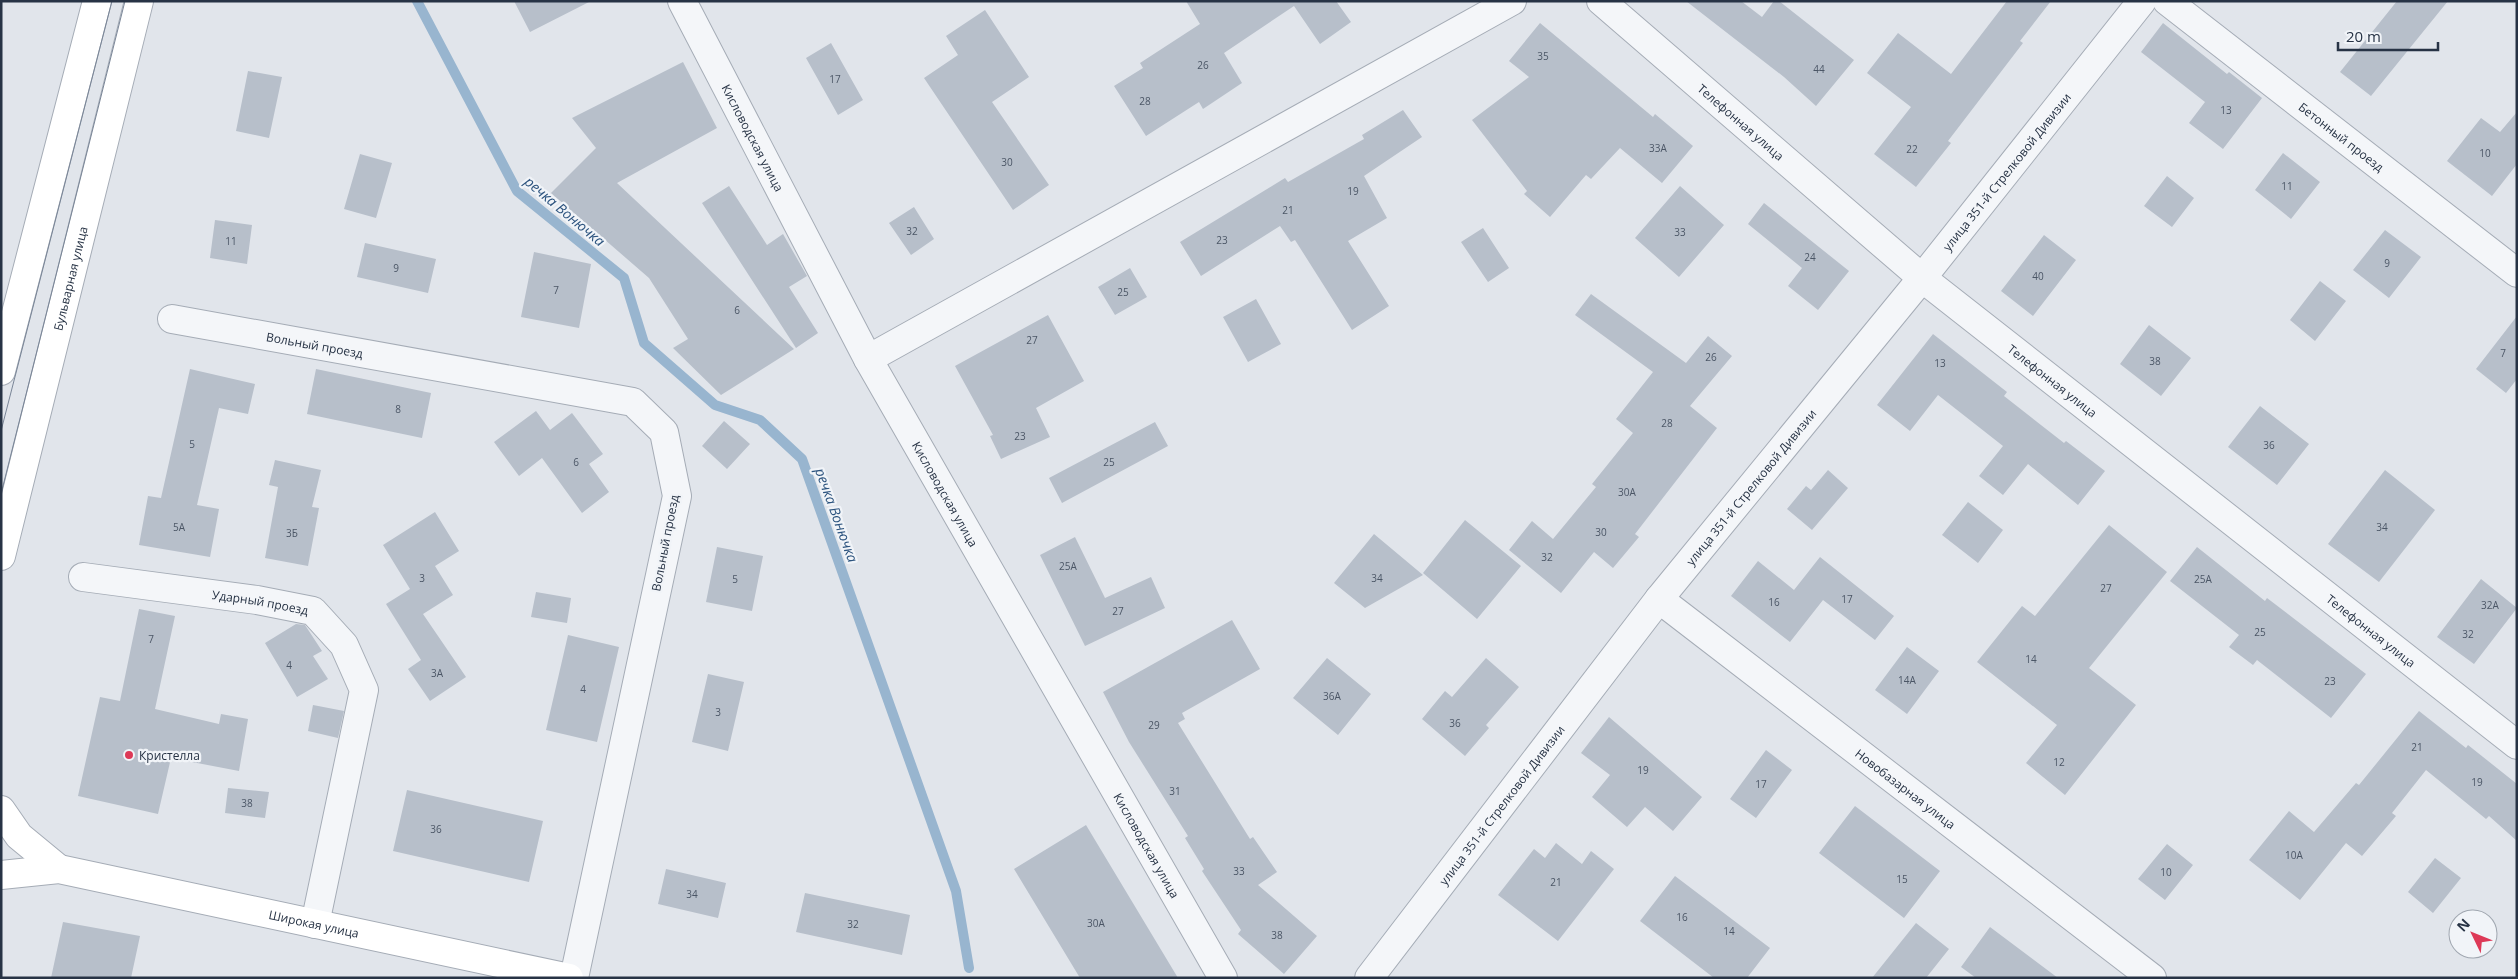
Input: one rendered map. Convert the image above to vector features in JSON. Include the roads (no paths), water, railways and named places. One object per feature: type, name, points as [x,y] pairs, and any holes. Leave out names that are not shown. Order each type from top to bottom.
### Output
[{"type":"main road","points":[[1,371],[97,1]]},
{"type":"main road","name":"Бульварная улица","points":[[1,556],[139,1]]},
{"type":"main road","name":"Широкая улица","points":[[1,810],[19,836],[59,869]]},
{"type":"main road","name":"Широкая улица","points":[[1,875],[59,869],[569,978]]},
{"type":"street","name":"Кисловодская улица","points":[[682,1],[868,359],[1224,978]]},
{"type":"street","points":[[868,359],[1512,1]]},
{"type":"street","name":"Телефонная улица","points":[[1601,1],[1922,278],[2517,745]]},
{"type":"street","name":"улица 351-й Стрелковой Дивизии","points":[[1369,978],[1659,599],[1922,278],[2142,1]]},
{"type":"street","name":"Бетонный проезд","points":[[2166,1],[2517,273]]},
{"type":"street","name":"Вольный проезд","points":[[172,319],[633,402],[664,432],[677,496],[574,978]]},
{"type":"street","name":"Ударный проезд","points":[[83,577],[257,600],[313,611],[344,645],[364,690],[315,924]]},
{"type":"street","name":"Новобазарная улица","points":[[1659,599],[2152,978]]},
{"type":"waterway","name":"речка Вонючка","points":[[417,1],[517,191],[624,278],[644,343],[715,405],[760,420],[802,459],[956,891],[969,968]]},
{"type":"tram line","points":[[1,431],[112,1]]},
{"type":"tram line","points":[[1,494],[125,1]]},
{"type":"place","name":"Кристелла","points":[[129,755]]}]
